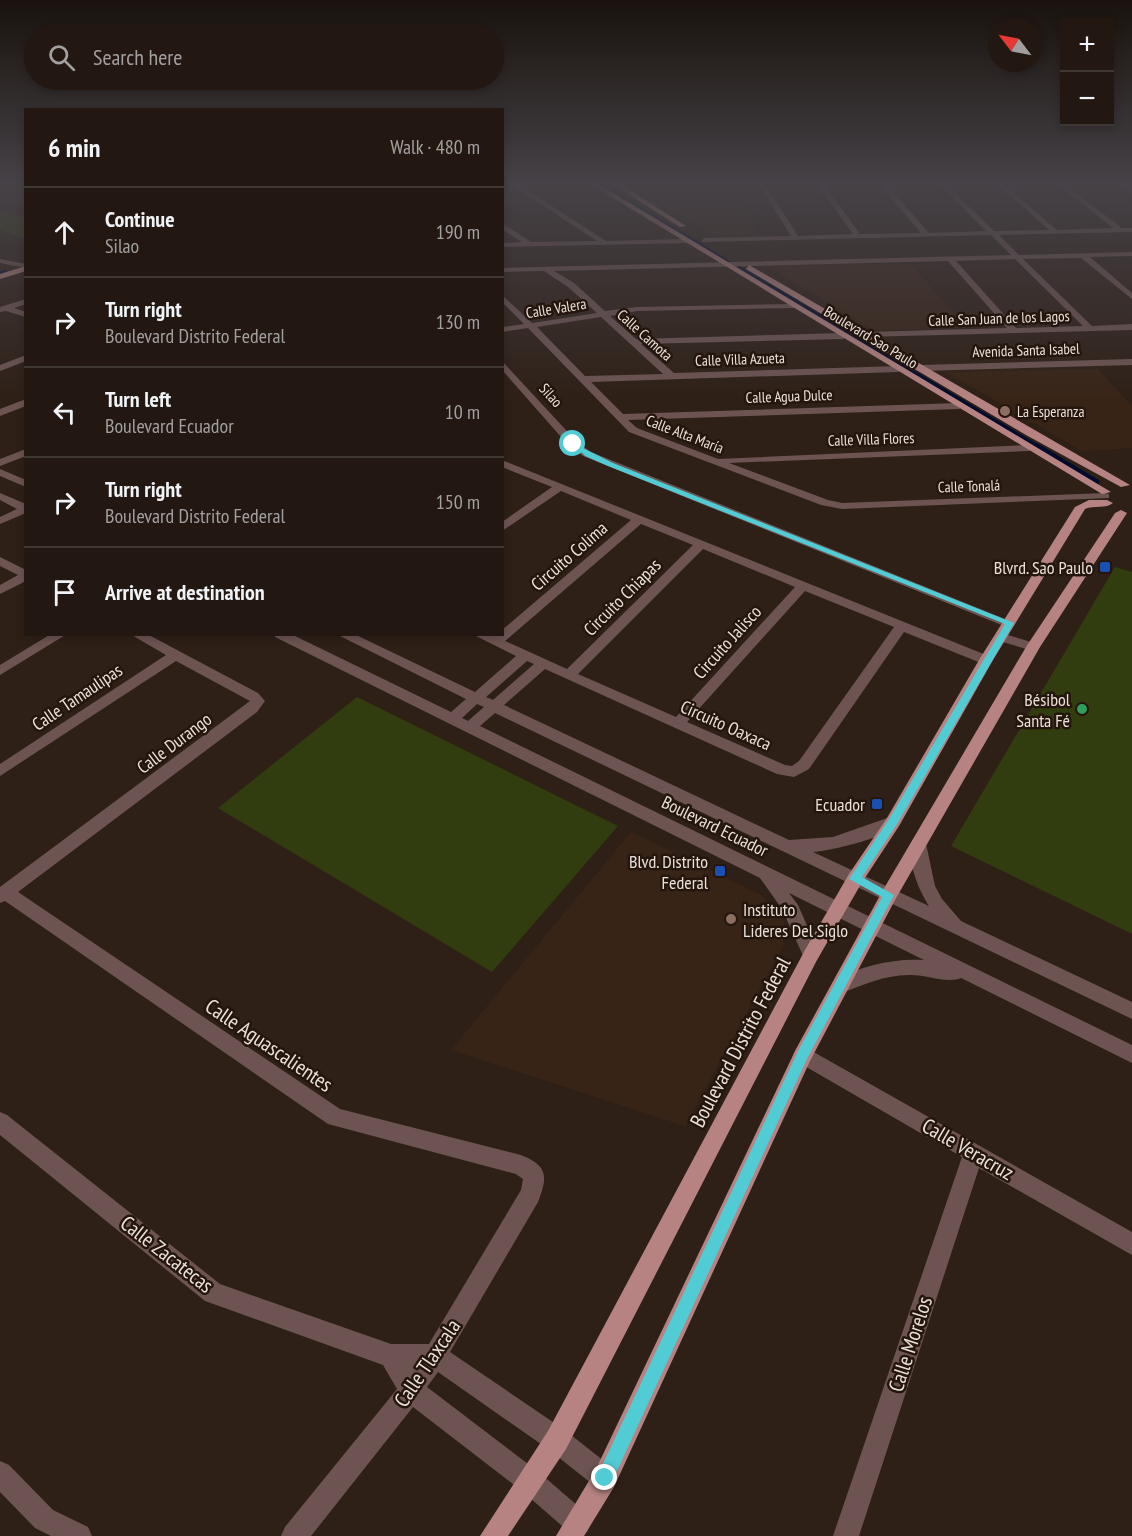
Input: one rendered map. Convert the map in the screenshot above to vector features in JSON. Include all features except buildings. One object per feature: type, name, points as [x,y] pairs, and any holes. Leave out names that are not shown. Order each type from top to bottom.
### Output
[{"type":"main road","name":"Boulevard Sao Paulo","points":[[711,256],[1029,448],[1114,504]]},
{"type":"main road","name":"Boulevard Sao Paulo","points":[[730,256],[1030,433],[1128,485]]},
{"type":"main road","points":[[0,269],[24,262]]},
{"type":"main road","points":[[0,277],[24,268]]},
{"type":"main road","name":"Boulevard Distrito Federal","points":[[493,1536],[557,1440],[811,955],[855,879],[893,822],[986,660],[1081,507],[1089,503],[1114,504],[1128,485]]},
{"type":"main road","points":[[574,1529],[605,1478],[803,1055],[889,895],[1114,504]]},
{"type":"street","points":[[2,256],[16,260],[17,264]]},
{"type":"street","points":[[504,270],[1060,256]]},
{"type":"street","points":[[1084,256],[1132,297]]},
{"type":"street","points":[[1016,257],[1091,329]]},
{"type":"street","points":[[949,258],[1014,331]]},
{"type":"street","points":[[0,261],[24,266]]},
{"type":"street","name":"Calle Camota","points":[[546,269],[571,285],[671,376]]},
{"type":"street","name":"Calle Alta María","points":[[504,299],[633,430],[834,505]]},
{"type":"street","points":[[3,309],[24,302]]},
{"type":"street","name":"Calle Valera","points":[[504,330],[636,309],[794,306]]},
{"type":"street","points":[[3,309],[24,314]]},
{"type":"street","name":"Calle San Juan de los Lagos","points":[[867,335],[1132,327]]},
{"type":"street","points":[[633,342],[843,336]]},
{"type":"street","points":[[3,364],[24,359]]},
{"type":"street","name":"Avenida Santa Isabel","points":[[921,368],[1130,364]]},
{"type":"street","name":"Silao","points":[[504,366],[573,444],[587,454],[1005,630],[1033,647]]},
{"type":"street","name":"Calle Villa Azueta","points":[[583,378],[898,369]]},
{"type":"street","points":[[0,413],[24,403]]},
{"type":"street","name":"Calle Agua Dulce","points":[[621,417],[959,406]]},
{"type":"street","name":"Calle Villa Flores","points":[[713,461],[1029,448]]},
{"type":"street","points":[[0,464],[24,453]]},
{"type":"street","points":[[504,464],[986,660]]},
{"type":"street","points":[[0,472],[24,483]]},
{"type":"street","points":[[504,527],[559,487]]},
{"type":"street","points":[[0,496],[24,508]]},
{"type":"street","name":"Calle Tonalá","points":[[834,505],[1114,504]]},
{"type":"street","points":[[0,521],[24,509]]},
{"type":"street","name":"Circuito Colima","points":[[504,635],[638,520]]},
{"type":"street","name":"Circuito Chiapas","points":[[568,675],[701,544]]},
{"type":"street","points":[[0,561],[24,574]]},
{"type":"street","points":[[0,590],[24,576]]},
{"type":"street","name":"Circuito Jalisco","points":[[678,723],[802,585]]},
{"type":"street","name":"Circuito Oaxaca","points":[[482,636],[782,770],[794,772],[804,765],[901,627]]},
{"type":"street","points":[[0,671],[58,636]]},
{"type":"street","name":"Calle Durango","points":[[3,894],[252,709],[258,701],[253,696],[140,636]]},
{"type":"street","name":"Boulevard Ecuador","points":[[284,636],[1132,1054]]},
{"type":"street","name":"Boulevard Ecuador","points":[[346,636],[1132,1011]]},
{"type":"street","name":"Circuito Colima","points":[[496,642],[503,636]]},
{"type":"street","name":"Calle Tamaulipas","points":[[0,771],[175,655]]},
{"type":"street","points":[[452,719],[525,656]]},
{"type":"street","points":[[469,728],[543,664]]},
{"type":"street","points":[[782,844],[828,846],[856,839],[893,822]]},
{"type":"street","points":[[920,843],[920,861],[926,889],[945,915],[963,930]]},
{"type":"street","points":[[756,869],[775,885],[789,904],[811,955]]},
{"type":"street","name":"Calle Aguascalientes","points":[[3,894],[335,1117],[521,1165],[535,1175]]},
{"type":"street","points":[[841,985],[873,970],[931,967],[982,980]]},
{"type":"street","name":"Calle Veracruz","points":[[803,1055],[1132,1244]]},
{"type":"street","name":"Calle Zacatecas","points":[[0,1122],[213,1293],[391,1356],[435,1356]]},
{"type":"street","name":"Calle Morelos","points":[[846,1536],[974,1152]]},
{"type":"street","name":"Calle Tlaxcala","points":[[294,1536],[411,1390],[435,1356],[530,1194],[535,1175]]},
{"type":"street","points":[[391,1356],[411,1390],[531,1482],[574,1529]]},
{"type":"street","points":[[435,1356],[557,1440],[605,1478]]},
{"type":"street","points":[[0,1474],[44,1519],[79,1536]]},
{"type":"shaded area","points":[[911,264],[966,328],[873,330],[767,266]]},
{"type":"shaded area","points":[[1098,369],[1132,406],[1132,448],[1082,451],[945,372]]},
{"type":"shaded area","points":[[631,832],[763,896],[784,918],[783,946],[685,1126],[451,1050]]},
{"type":"green space","name":"Bésibol Santa Fé","points":[[1115,567],[1132,572],[1132,934],[951,846]]},
{"type":"green space","points":[[357,697],[618,826],[492,972],[218,808]]},
{"type":"waterway","points":[[719,256],[729,262]]},
{"type":"waterway","points":[[739,267],[796,301]]},
{"type":"waterway","points":[[0,273],[5,271]]},
{"type":"waterway","points":[[793,300],[1040,448]]},
{"type":"waterway","points":[[1037,446],[1097,482]]},
{"type":"place","name":"La Esperanza","points":[[1005,411]]},
{"type":"place","name":"Blvrd. Sao Paulo","points":[[1105,567]]},
{"type":"place","name":"Bésibol Santa Fé","points":[[1082,709]]},
{"type":"place","name":"Ecuador","points":[[877,804]]},
{"type":"place","name":"Blvd. Distrito Federal","points":[[720,871]]},
{"type":"place","name":"Instituto Lideres Del Siglo","points":[[731,919]]},
{"type":"route","points":[[573,444],[587,454],[611,464],[1010,623],[986,660],[893,822],[855,879],[889,895],[803,1055],[605,1478]]}]
